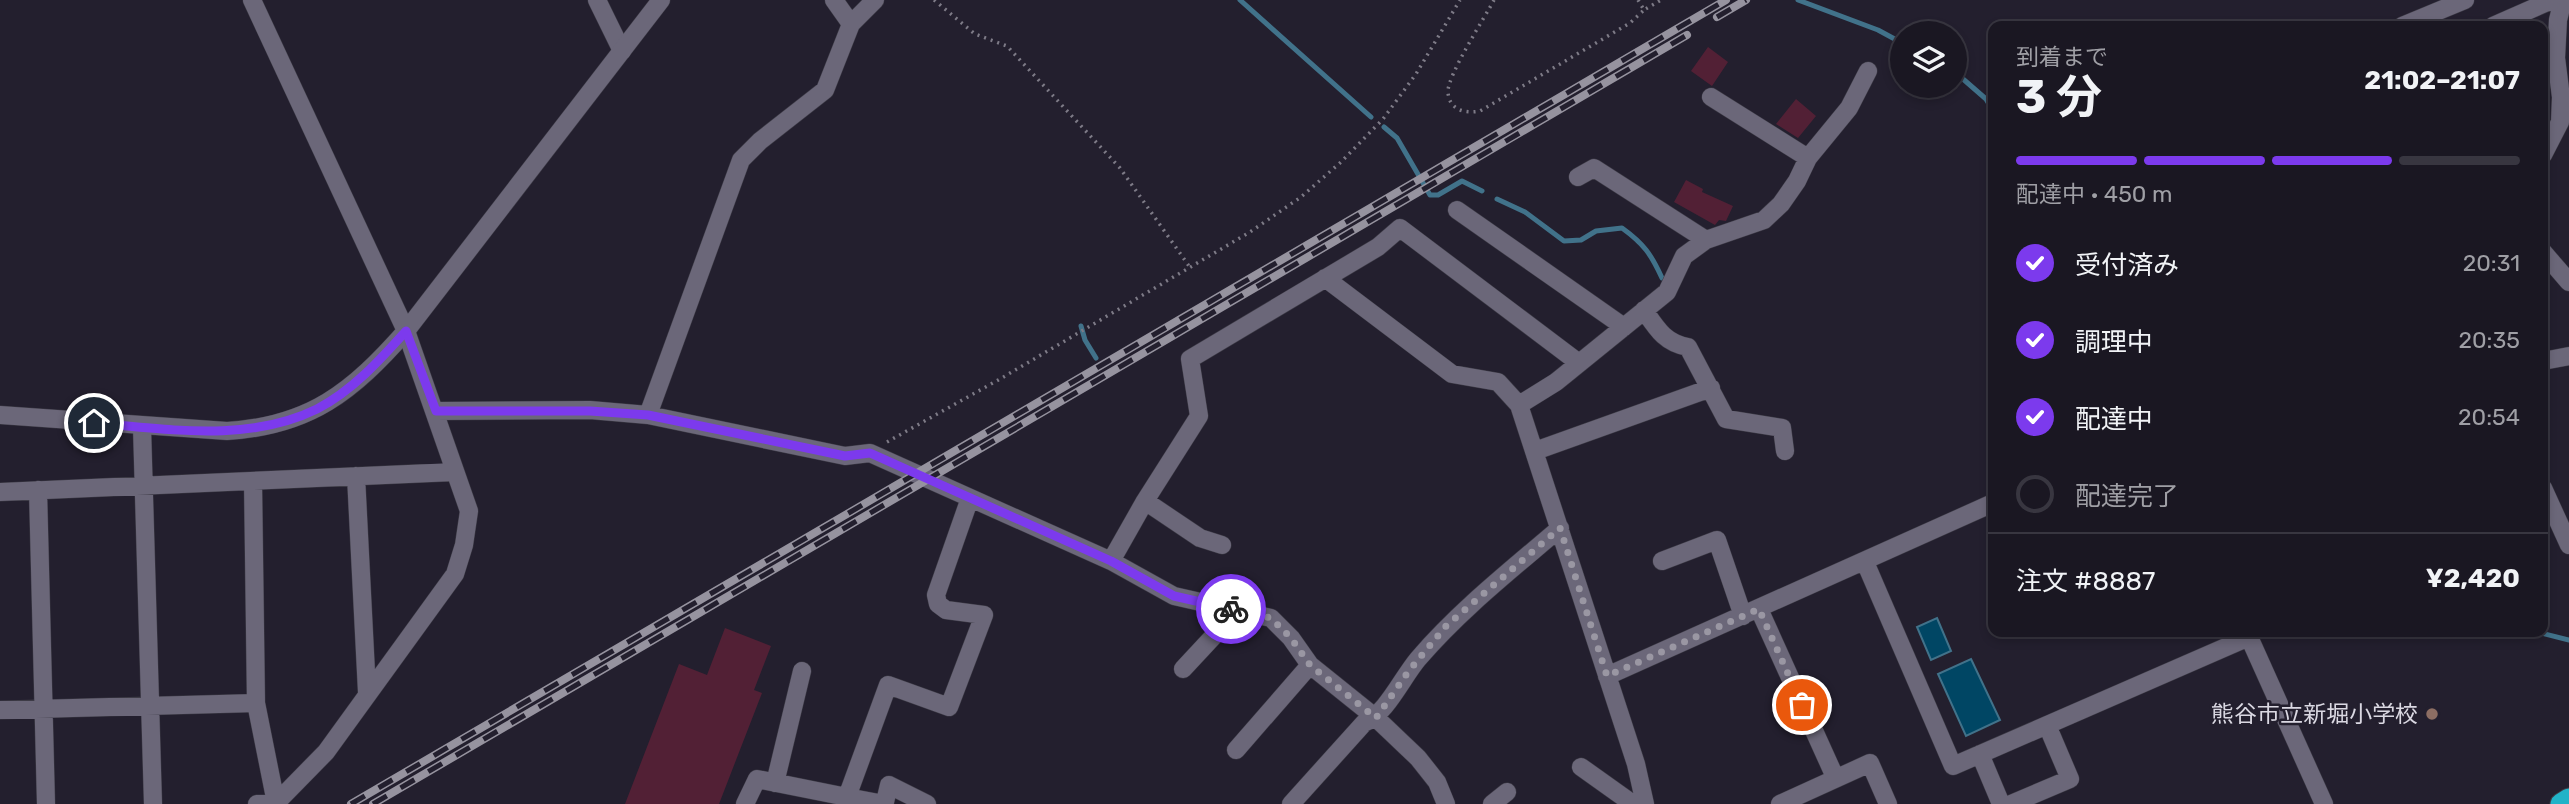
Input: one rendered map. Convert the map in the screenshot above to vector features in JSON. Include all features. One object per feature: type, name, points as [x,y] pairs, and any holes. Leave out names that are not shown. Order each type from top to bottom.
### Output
[{"type":"highway","points":[[2561,804],[2569,799]]},
{"type":"street","points":[[252,0],[406,331],[469,511],[464,545],[455,574],[326,752],[275,803],[257,804]]},
{"type":"street","points":[[597,0],[621,51]]},
{"type":"street","points":[[0,415],[227,431],[281,424],[318,408],[354,384],[406,331],[661,0]]},
{"type":"street","points":[[834,0],[851,24]]},
{"type":"street","points":[[648,415],[741,160],[760,141],[825,90],[851,24],[874,0]]},
{"type":"street","points":[[2410,21],[2433,6],[2465,0]]},
{"type":"street","points":[[2504,21],[2552,0]]},
{"type":"street","points":[[2548,145],[2560,122],[2561,97],[2557,58],[2558,20],[2563,0]]},
{"type":"street","points":[[1519,405],[1556,382],[1667,292],[1685,256],[1706,240],[1764,220],[1781,204],[1797,181],[1808,158],[1849,108],[1868,71]]},
{"type":"street","points":[[1711,97],[1808,158]]},
{"type":"street","points":[[1578,177],[1594,168],[1706,240]]},
{"type":"street","points":[[1457,209],[1624,327]]},
{"type":"street","points":[[1111,561],[1199,416],[1189,359],[1378,247],[1400,228],[1579,363]]},
{"type":"street","points":[[2548,258],[2569,282]]},
{"type":"street","points":[[1325,278],[1452,374],[1498,382],[1519,405],[1636,764],[1645,804]]},
{"type":"street","points":[[1644,310],[1661,335],[1676,345],[1688,347],[1726,419],[1782,428],[1785,451]]},
{"type":"street","points":[[2548,360],[2569,356]]},
{"type":"street","points":[[1535,451],[1711,388]]},
{"type":"street","points":[[436,411],[590,411],[648,415],[845,456],[870,453],[1111,561],[1174,596],[1271,618],[1291,638],[1310,665],[1376,718],[1418,758],[1437,782],[1446,804]]},
{"type":"street","points":[[142,427],[153,804]]},
{"type":"street","points":[[0,492],[454,472]]},
{"type":"street","points":[[356,476],[367,692]]},
{"type":"street","points":[[253,481],[256,703],[275,803]]},
{"type":"street","points":[[38,490],[46,804]]},
{"type":"street","points":[[847,797],[888,685],[949,706],[984,615],[946,610],[938,604],[936,595],[970,498]]},
{"type":"street","points":[[2548,499],[2569,545]]},
{"type":"street","points":[[1145,502],[1200,538],[1222,545]]},
{"type":"street","points":[[1607,676],[1988,505]]},
{"type":"street","points":[[1291,804],[1364,723],[1376,718],[1408,672],[1446,626],[1560,528]]},
{"type":"street","points":[[1662,561],[1717,540],[1836,777]]},
{"type":"street","points":[[1865,562],[1953,766],[2249,637],[2324,804]]},
{"type":"street","points":[[1183,669],[1237,611]]},
{"type":"street","points":[[1236,750],[1310,665]]},
{"type":"street","points":[[775,783],[802,671]]},
{"type":"street","points":[[0,710],[256,703]]},
{"type":"street","points":[[2011,804],[2070,779],[2047,725]]},
{"type":"street","points":[[1980,754],[2001,804]]},
{"type":"street","points":[[1780,804],[1870,763],[1888,804]]},
{"type":"street","points":[[1581,767],[1633,804]]},
{"type":"street","points":[[745,804],[757,779],[885,803],[889,785],[927,804]]},
{"type":"street","points":[[1492,804],[1507,792]]},
{"type":"path","points":[[934,0],[975,34],[1007,46],[1121,168],[1189,266]]},
{"type":"path","points":[[870,453],[1078,334],[1250,232],[1291,204],[1341,162],[1383,119],[1409,83],[1460,0]]},
{"type":"path","points":[[1494,0],[1447,90],[1456,109],[1468,113],[1480,111],[1630,23],[1661,0]]},
{"type":"path","points":[[1638,0],[1644,10]]},
{"type":"water","points":[[1937,618],[1951,651],[1931,660],[1917,627]]},
{"type":"water","points":[[1971,659],[2000,720],[1966,736],[1938,674]]},
{"type":"building","points":[[1708,47],[1728,62],[1712,86],[1691,71]]},
{"type":"building","points":[[1796,99],[1816,116],[1798,138],[1776,124]]},
{"type":"building","points":[[1686,180],[1703,189],[1702,192],[1733,206],[1726,221],[1719,220],[1715,225],[1674,202]]},
{"type":"building","points":[[725,628],[771,646],[754,690],[762,693],[719,804],[625,804],[679,664],[707,675]]},
{"type":"waterway","points":[[1240,0],[1371,117]]},
{"type":"waterway","points":[[1798,0],[1890,36]]},
{"type":"waterway","points":[[1967,82],[1988,102]]},
{"type":"waterway","points":[[1384,127],[1397,138],[1430,195],[1438,195],[1462,181],[1482,191]]},
{"type":"waterway","points":[[1497,199],[1525,212],[1564,241],[1581,240],[1596,231],[1622,228],[1646,250],[1662,278]]},
{"type":"waterway","points":[[1081,326],[1085,340],[1096,358]]},
{"type":"waterway","points":[[2548,635],[2569,640]]},
{"type":"railway","points":[[351,804],[1726,0]]},
{"type":"railway","points":[[1717,17],[1746,0]]},
{"type":"railway","points":[[373,804],[1687,35]]},
{"type":"way so far","points":[[1231,609],[1271,618],[1291,638],[1310,665],[1376,718],[1408,672],[1446,626],[1560,528],[1607,676],[1759,609],[1802,705]]},
{"type":"place","name":"熊谷市立新堀小学校","points":[[2432,714]]},
{"type":"route","points":[[94,423],[227,431],[281,424],[318,408],[354,384],[406,331],[436,411],[590,411],[648,415],[845,456],[870,453],[1111,561],[1174,596],[1231,609]]}]
